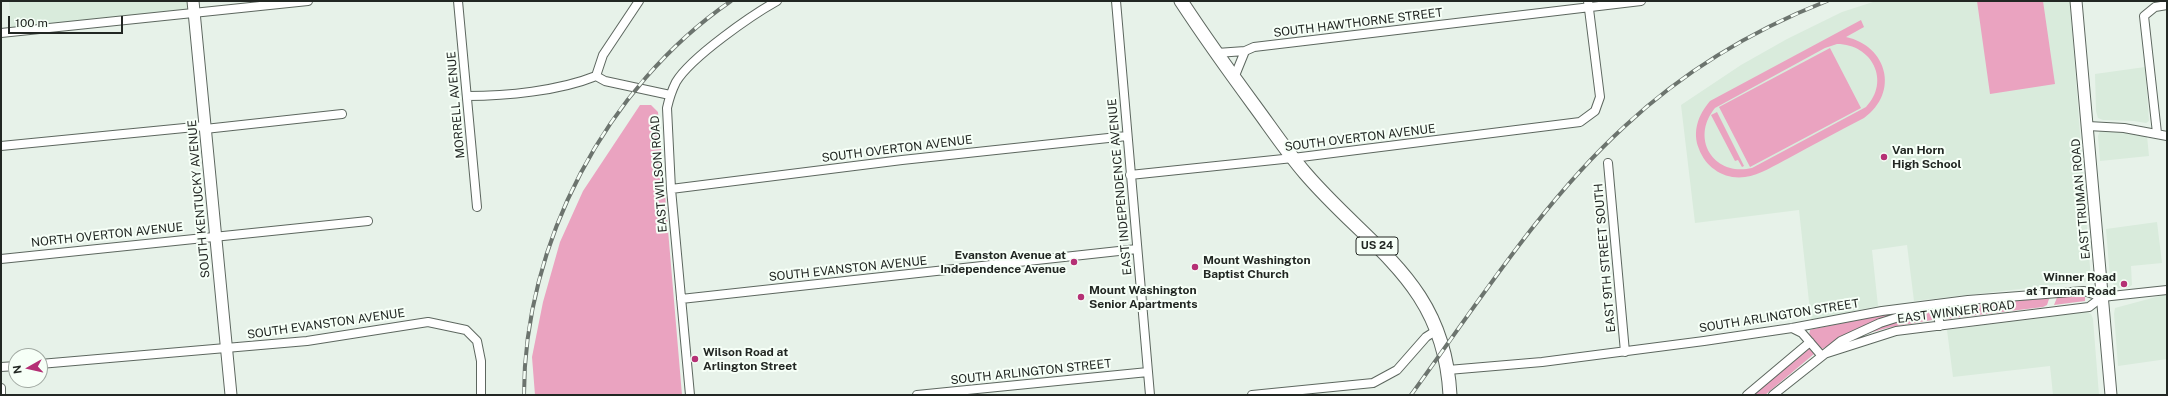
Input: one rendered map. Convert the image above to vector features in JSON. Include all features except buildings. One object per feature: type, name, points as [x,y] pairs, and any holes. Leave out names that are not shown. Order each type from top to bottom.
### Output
[{"type":"main road","name":"SOUTH KENTUCKY AVENUE","points":[[193,1],[231,395]]},
{"type":"main road","name":"US 24","points":[[1181,1],[1234,78],[1293,158],[1324,194],[1403,273],[1420,295],[1437,330],[1453,369],[1450,395]]},
{"type":"main road","name":"EAST TRUMAN ROAD","points":[[2076,1],[2111,395]]},
{"type":"street","points":[[1,33],[308,1]]},
{"type":"street","name":"MORRELL AVENUE","points":[[458,1],[477,207]]},
{"type":"street","points":[[596,76],[603,55],[639,1]]},
{"type":"street","name":"EAST WILSON ROAD","points":[[690,395],[666,121],[670,95],[677,81],[688,67],[728,34],[777,1]]},
{"type":"street","name":"EAST INDEPENDENCE AVENUE","points":[[1116,1],[1150,395]]},
{"type":"street","name":"SOUTH HAWTHORNE STREET","points":[[1217,54],[1245,51],[1254,47],[1588,4],[1641,1]]},
{"type":"street","name":"SOUTH OVERTON AVENUE","points":[[1130,175],[1293,158],[1571,125],[1580,122],[1590,115],[1598,106],[1600,97],[1588,4]]},
{"type":"street","points":[[2157,133],[2144,16],[2155,7],[2167,5]]},
{"type":"street","points":[[1234,78],[1245,51]]},
{"type":"street","points":[[466,96],[538,90],[583,81],[596,76]]},
{"type":"street","points":[[596,76],[605,81],[670,95]]},
{"type":"street","points":[[1,146],[342,114]]},
{"type":"street","points":[[2088,126],[2124,128],[2167,136]]},
{"type":"street","name":"SOUTH OVERTON AVENUE","points":[[671,189],[902,160],[1127,136]]},
{"type":"street","name":"EAST 9TH STREET SOUTH","points":[[1608,163],[1625,352]]},
{"type":"street","points":[[216,236],[368,221]]},
{"type":"street","name":"NORTH OVERTON AVENUE","points":[[1,259],[216,236]]},
{"type":"street","name":"SOUTH EVANSTON AVENUE","points":[[681,299],[1137,250]]},
{"type":"street","name":"EAST WINNER ROAD","points":[[1821,356],[1896,331],[2089,306],[2102,297],[2167,290]]},
{"type":"street","name":"SOUTH ARLINGTON STREET","points":[[1453,369],[1542,362],[1625,352],[1792,328],[1882,311],[1936,304],[2084,291],[2102,297]]},
{"type":"street","points":[[1936,304],[1940,326]]},
{"type":"street","name":"EAST WINNER ROAD","points":[[1773,395],[1821,356],[1859,332],[1936,304]]},
{"type":"street","name":"SOUTH EVANSTON AVENUE","points":[[48,363],[307,341],[428,322],[466,330],[477,341],[481,361],[481,395]]},
{"type":"street","points":[[1792,328],[1802,333],[1821,356]]},
{"type":"street","points":[[1252,395],[1373,383],[1397,370],[1426,337],[1437,330]]},
{"type":"street","points":[[1748,395],[1810,342]]},
{"type":"street","name":"SOUTH ARLINGTON STREET","points":[[917,395],[1148,372]]},
{"type":"street","points":[[1,388],[2,395]]},
{"type":"shaded area","points":[[9,1],[190,1],[191,5],[185,10],[11,29]]},
{"type":"shaded area","name":"Van Horn High School","points":[[1876,1],[2070,1],[2091,281],[1914,301],[1907,245],[1872,250],[1878,306],[1811,320],[1799,210],[1695,223],[1681,105],[1741,65],[1787,39],[1842,12]]},
{"type":"shaded area","points":[[1977,1],[2043,1],[2055,84],[1990,94]]},
{"type":"shaded area","points":[[1861,20],[1864,27],[1846,37],[1860,42],[1871,50],[1879,60],[1884,71],[1885,83],[1882,96],[1875,107],[1864,118],[1751,176],[1730,177],[1711,167],[1702,156],[1697,143],[1696,130],[1699,118],[1710,101]],"holes":[[[1837,44],[1860,50],[1868,57],[1874,66],[1877,76],[1877,86],[1873,97],[1866,107],[1752,168],[1738,169],[1726,167],[1717,161],[1710,153],[1705,143],[1705,131],[1708,120],[1715,108],[1825,48]]]},
{"type":"shaded area","points":[[1830,48],[1861,108],[1750,167],[1719,107]]},
{"type":"shaded area","points":[[2145,67],[2149,121],[2146,123],[2103,120],[2098,118],[2096,111],[2095,74]]},
{"type":"shaded area","points":[[640,105],[651,105],[658,112],[682,395],[535,395],[532,357],[543,302],[560,242],[583,191]]},
{"type":"shaded area","points":[[1717,112],[1744,166],[1742,167],[1738,160],[1735,161],[1711,115]]},
{"type":"shaded area","points":[[2105,130],[2147,136],[2149,156],[2100,161],[2098,136],[2100,131]]},
{"type":"shaded area","points":[[2157,222],[2162,263],[2131,266],[2132,285],[2129,287],[2119,288],[2114,285],[2110,278],[2106,229]]},
{"type":"shaded area","points":[[2167,294],[2167,359],[2118,366],[2114,314],[2115,308]]},
{"type":"shaded area","points":[[2058,295],[2085,297],[2085,301],[2054,305]]},
{"type":"shaded area","points":[[2050,296],[2047,305],[2043,307],[1945,319],[1943,316],[1943,309]]},
{"type":"shaded area","points":[[1913,309],[1863,327],[1822,349],[1820,349],[1809,336],[1810,330],[1813,329]]},
{"type":"shaded area","points":[[1932,311],[1934,320],[1891,327],[1865,334],[1873,329]]},
{"type":"shaded area","points":[[2087,312],[2091,314],[2093,319],[2099,395],[2053,395],[2050,366],[1953,377],[1947,330]]},
{"type":"shaded area","points":[[1810,348],[1814,354],[1765,395],[1752,395]]},
{"type":"railway","points":[[524,395],[528,338],[539,281],[557,226],[581,173],[611,123],[646,77],[686,36],[731,1]]},
{"type":"railway","points":[[1411,395],[1486,290],[1538,221],[1594,156],[1625,126],[1647,106],[1695,70],[1720,54],[1772,25],[1827,1]]},
{"type":"place","name":"Van Horn High School","points":[[1884,157]]},
{"type":"place","name":"Evanston Avenue at Independence Avenue","points":[[1074,262]]},
{"type":"place","name":"Mount Washington Baptist Church","points":[[1195,267]]},
{"type":"place","name":"Winner Road at Truman Road","points":[[2124,284]]},
{"type":"place","name":"Mount Washington Senior Apartments","points":[[1081,297]]},
{"type":"place","name":"Wilson Road at Arlington Street","points":[[695,359]]}]
